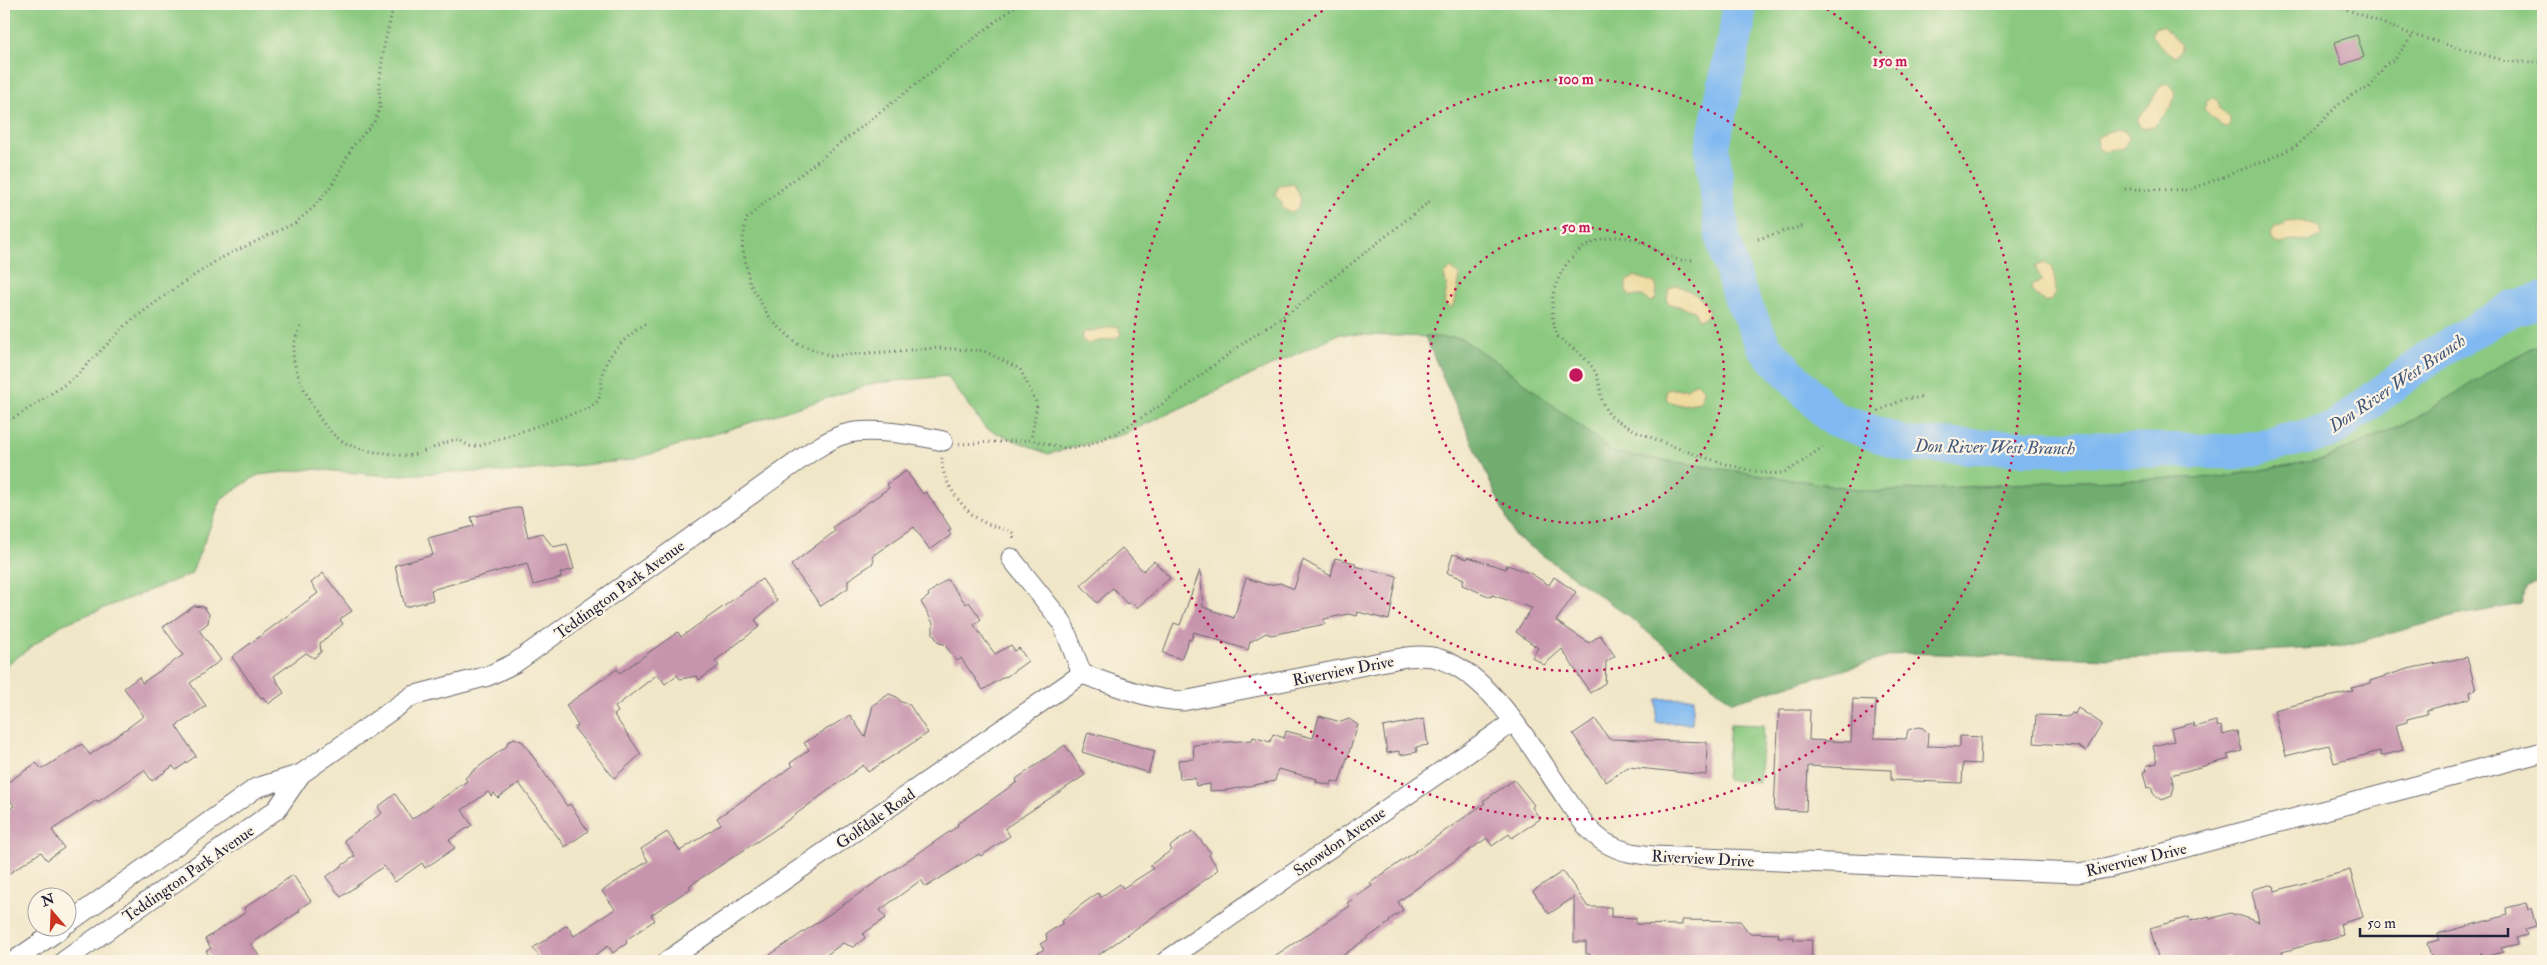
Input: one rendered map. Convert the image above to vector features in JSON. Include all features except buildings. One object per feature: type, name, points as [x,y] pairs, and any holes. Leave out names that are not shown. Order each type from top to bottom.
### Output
[{"type":"street","name":"Teddington Park Avenue","points":[[78,916],[256,788],[300,774],[412,696],[488,676],[515,663],[812,451],[842,434],[879,432],[943,441]]},
{"type":"street","points":[[1011,558],[1062,622],[1082,674]]},
{"type":"street","name":"Riverview Drive","points":[[1082,674],[1154,698],[1183,701],[1406,657],[1439,658],[1454,665],[1479,682],[1513,722],[1590,829],[1604,842],[1631,853],[1653,856],[2059,873],[2108,868],[2543,752]]},
{"type":"street","name":"Golfdale Road","points":[[678,958],[1082,674]]},
{"type":"street","name":"Snowdon Avenue","points":[[1166,961],[1513,722]]},
{"type":"street","name":"Teddington Park Avenue","points":[[64,961],[277,809],[300,774]]},
{"type":"street","points":[[14,961],[47,938]]},
{"type":"path","points":[[4,422],[19,415],[73,380],[127,324],[171,292],[219,259],[295,223],[316,206],[332,185],[353,146],[374,122],[380,109],[379,86],[384,46],[394,4]]},
{"type":"path","points":[[1018,4],[746,219],[742,245],[750,284],[771,320],[798,344],[831,356],[938,348],[984,351],[1020,369],[1037,404],[1032,440]]},
{"type":"path","points":[[2333,4],[2413,36],[2510,62],[2543,62]]},
{"type":"path","points":[[2125,189],[2189,190],[2272,158],[2298,145],[2338,105],[2354,93],[2368,88],[2386,64],[2395,60],[2413,36]]},
{"type":"path","points":[[1011,558],[1014,544],[1013,533],[981,521],[970,513],[954,492],[942,463],[943,441],[954,444],[1032,440],[1064,448],[1087,446],[1118,432],[1157,408],[1249,339],[1293,310],[1430,202]]},
{"type":"path","points":[[1758,239],[1803,226]]},
{"type":"path","points":[[1692,260],[1682,261],[1669,258],[1643,243],[1616,236],[1600,239],[1582,248],[1562,271],[1554,291],[1553,304],[1557,336],[1588,362],[1597,375],[1602,401],[1607,412],[1616,421],[1632,429],[1721,462],[1752,470],[1780,473],[1823,447]]},
{"type":"path","points":[[301,327],[293,342],[293,358],[296,373],[332,436],[350,446],[369,452],[410,455],[456,439],[470,446],[478,446],[588,408],[598,401],[604,368],[610,358],[628,335],[647,323]]},
{"type":"path","points":[[1878,411],[1907,398],[1926,398]]},
{"type":"green space","points":[[4,4],[2543,4],[2543,344],[2505,362],[2415,419],[2325,459],[2221,477],[2049,482],[1876,492],[1615,453],[1497,362],[1460,338],[1339,334],[1125,434],[1048,454],[985,428],[947,376],[875,383],[632,460],[514,472],[448,472],[388,476],[313,469],[258,475],[222,498],[191,574],[61,625],[4,667]]},
{"type":"green space","points":[[1425,337],[1460,338],[1497,362],[1615,453],[1876,492],[2049,482],[2221,477],[2325,459],[2415,419],[2505,362],[2543,344],[2543,579],[2527,587],[2521,604],[2456,616],[2339,647],[2110,659],[1902,653],[1732,702],[1628,616],[1514,535]]},
{"type":"green space","points":[[1730,724],[1764,725],[1759,782],[1726,780]]},
{"type":"sand","points":[[2162,26],[2182,45],[2182,50],[2175,56],[2165,51],[2151,35],[2155,28]]},
{"type":"sand","points":[[2167,83],[2176,92],[2171,108],[2153,126],[2143,129],[2138,124],[2138,118],[2149,105],[2161,85]]},
{"type":"sand","points":[[2213,98],[2218,101],[2220,109],[2230,118],[2230,124],[2227,127],[2221,126],[2204,109],[2207,100]]},
{"type":"sand","points":[[2119,129],[2126,132],[2128,139],[2124,148],[2104,152],[2098,148],[2097,137]]},
{"type":"sand","points":[[1294,184],[1301,199],[1299,207],[1292,212],[1283,209],[1281,201],[1275,195],[1279,186]]},
{"type":"sand","points":[[2301,221],[2319,227],[2322,234],[2309,240],[2292,240],[2282,244],[2272,241],[2270,235],[2274,227],[2283,226],[2287,222]]},
{"type":"sand","points":[[2043,263],[2050,265],[2054,272],[2056,293],[2050,301],[2044,301],[2031,291],[2032,285],[2042,280],[2035,267]]},
{"type":"sand","points":[[1451,268],[1460,276],[1455,303],[1451,308],[1444,303],[1447,288],[1444,275]]},
{"type":"sand","points":[[1635,276],[1655,283],[1657,289],[1656,299],[1650,302],[1643,296],[1630,296],[1626,292],[1626,282]]},
{"type":"sand","points":[[1676,285],[1691,292],[1703,301],[1709,310],[1706,318],[1698,320],[1694,311],[1668,303],[1669,289]]},
{"type":"sand","points":[[1118,326],[1121,335],[1113,338],[1088,344],[1081,339],[1084,332]]},
{"type":"sand","points":[[1696,382],[1704,390],[1701,402],[1681,405],[1667,401],[1666,392],[1668,389],[1687,389]]},
{"type":"water","points":[[1694,698],[1692,723],[1656,723],[1657,699]]},
{"type":"waterway","name":"Don River West Branch","points":[[1739,4],[1737,27],[1712,149],[1723,239],[1738,291],[1765,348],[1832,418],[1907,445],[2238,452],[2331,431],[2434,354],[2513,308],[2543,300]]}]
